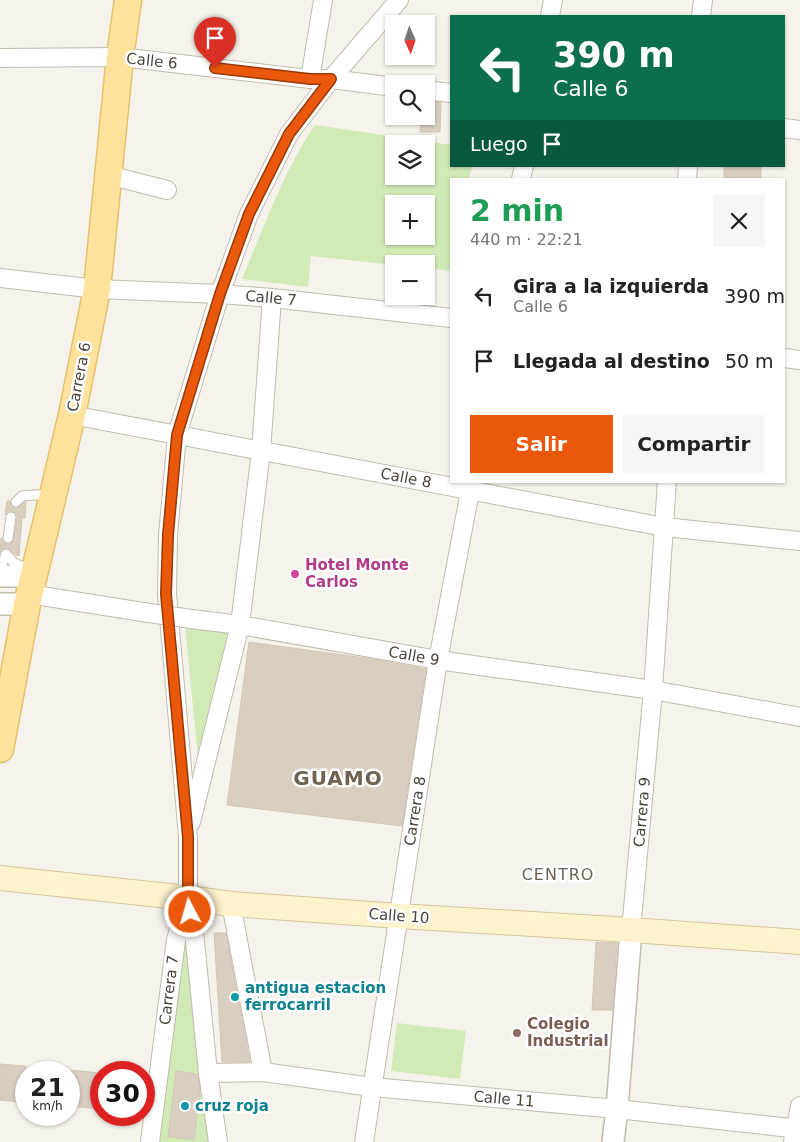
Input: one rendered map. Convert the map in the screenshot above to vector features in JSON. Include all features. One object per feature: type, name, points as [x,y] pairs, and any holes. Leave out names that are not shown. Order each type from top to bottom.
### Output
[{"type":"main road","name":"Carrera 6","points":[[1,739],[31,586],[72,415],[96,289],[120,57],[128,0]]},
{"type":"main road","name":"Calle 10","points":[[0,878],[231,904],[800,942]]},
{"type":"street","points":[[310,79],[324,0]]},
{"type":"street","name":"Carrera 7","points":[[150,1142],[176,940],[188,898],[188,837],[166,594],[168,535],[177,435],[220,294],[249,214],[289,134],[331,79],[399,0]]},
{"type":"street","points":[[550,15],[553,0]]},
{"type":"street","points":[[701,15],[703,0]]},
{"type":"street","name":"Calle 6","points":[[0,58],[120,57],[385,86]]},
{"type":"street","points":[[435,91],[450,93]]},
{"type":"street","points":[[785,128],[800,130]]},
{"type":"street","points":[[108,175],[167,190]]},
{"type":"street","name":"Calle 7","points":[[0,278],[96,289],[272,298],[450,318]]},
{"type":"street","points":[[188,837],[240,625],[261,451],[272,298]]},
{"type":"street","points":[[785,358],[800,360]]},
{"type":"street","name":"Calle 8","points":[[72,415],[261,451],[450,482]]},
{"type":"street","name":"Calle 8","points":[[453,483],[664,527],[800,541]]},
{"type":"street","name":"Carrera 9","points":[[613,1142],[652,690],[667,483]]},
{"type":"street","name":"Carrera 8","points":[[364,1142],[438,660],[471,486]]},
{"type":"street","name":"Calle 9","points":[[0,576],[31,586],[149,613],[240,625],[438,660],[652,690],[800,717]]},
{"type":"street","name":"Calle 9","points":[[0,604],[31,586]]},
{"type":"street","points":[[188,898],[195,941],[208,1073],[218,1142]]},
{"type":"street","points":[[231,904],[262,1072]]},
{"type":"street","name":"Calle 11","points":[[208,1073],[262,1072],[372,1087],[617,1109],[796,1133]]},
{"type":"street","points":[[796,1133],[800,1106]]},
{"type":"lane","points":[[16,502],[22,496],[53,494]]},
{"type":"lane","points":[[8,538],[12,517]]},
{"type":"lane","points":[[0,570],[6,554],[31,586]]},
{"type":"green space","points":[[315,125],[385,135],[385,185],[435,185],[435,143],[450,145],[450,167],[472,167],[469,178],[450,178],[450,271],[435,269],[435,255],[385,255],[385,264],[311,256],[308,287],[242,279],[293,162]]},
{"type":"green space","points":[[185,626],[231,633],[201,788]]},
{"type":"green space","points":[[182,905],[200,905],[205,1075],[218,1142],[159,1142]]},
{"type":"green space","points":[[397,1023],[466,1031],[460,1079],[391,1071]]},
{"type":"building","points":[[435,102],[441,102],[440,132],[420,132],[420,125],[435,125]]},
{"type":"building","points":[[724,167],[761,167],[761,178],[724,178]]},
{"type":"building","points":[[7,501],[10,501],[11,506],[15,508],[26,502],[25,518],[22,518],[19,556],[8,548],[2,549],[0,552],[1,538],[7,544],[13,541],[17,518],[17,514],[12,511],[8,511],[5,515]]},
{"type":"building","points":[[249,642],[372,659],[426,669],[402,826],[227,805]]},
{"type":"building","points":[[214,933],[226,933],[250,1062],[222,1062]]},
{"type":"building","points":[[596,942],[617,943],[612,1010],[592,1010]]},
{"type":"building","points":[[0,1064],[15,1065],[15,1102],[0,1100]]},
{"type":"building","points":[[80,1071],[90,1072],[90,1108],[80,1107]]},
{"type":"building","name":"cruz roja","points":[[176,1071],[197,1074],[200,1090],[194,1140],[168,1137]]},
{"type":"place","name":"Hotel Monte Carlos","points":[[295,574]]},
{"type":"place","name":"antigua estacion ferrocarril","points":[[235,997]]},
{"type":"place","name":"Colegio Industrial","points":[[517,1033]]},
{"type":"place","name":"cruz roja","points":[[185,1106]]},
{"type":"district","name":"GUAMO","points":[[338,778]]},
{"type":"district","name":"CENTRO","points":[[558,874]]},
{"type":"route","points":[[190,912],[188,898],[188,837],[166,594],[168,535],[177,435],[220,294],[249,214],[289,134],[331,79],[310,79],[215,68]]}]
